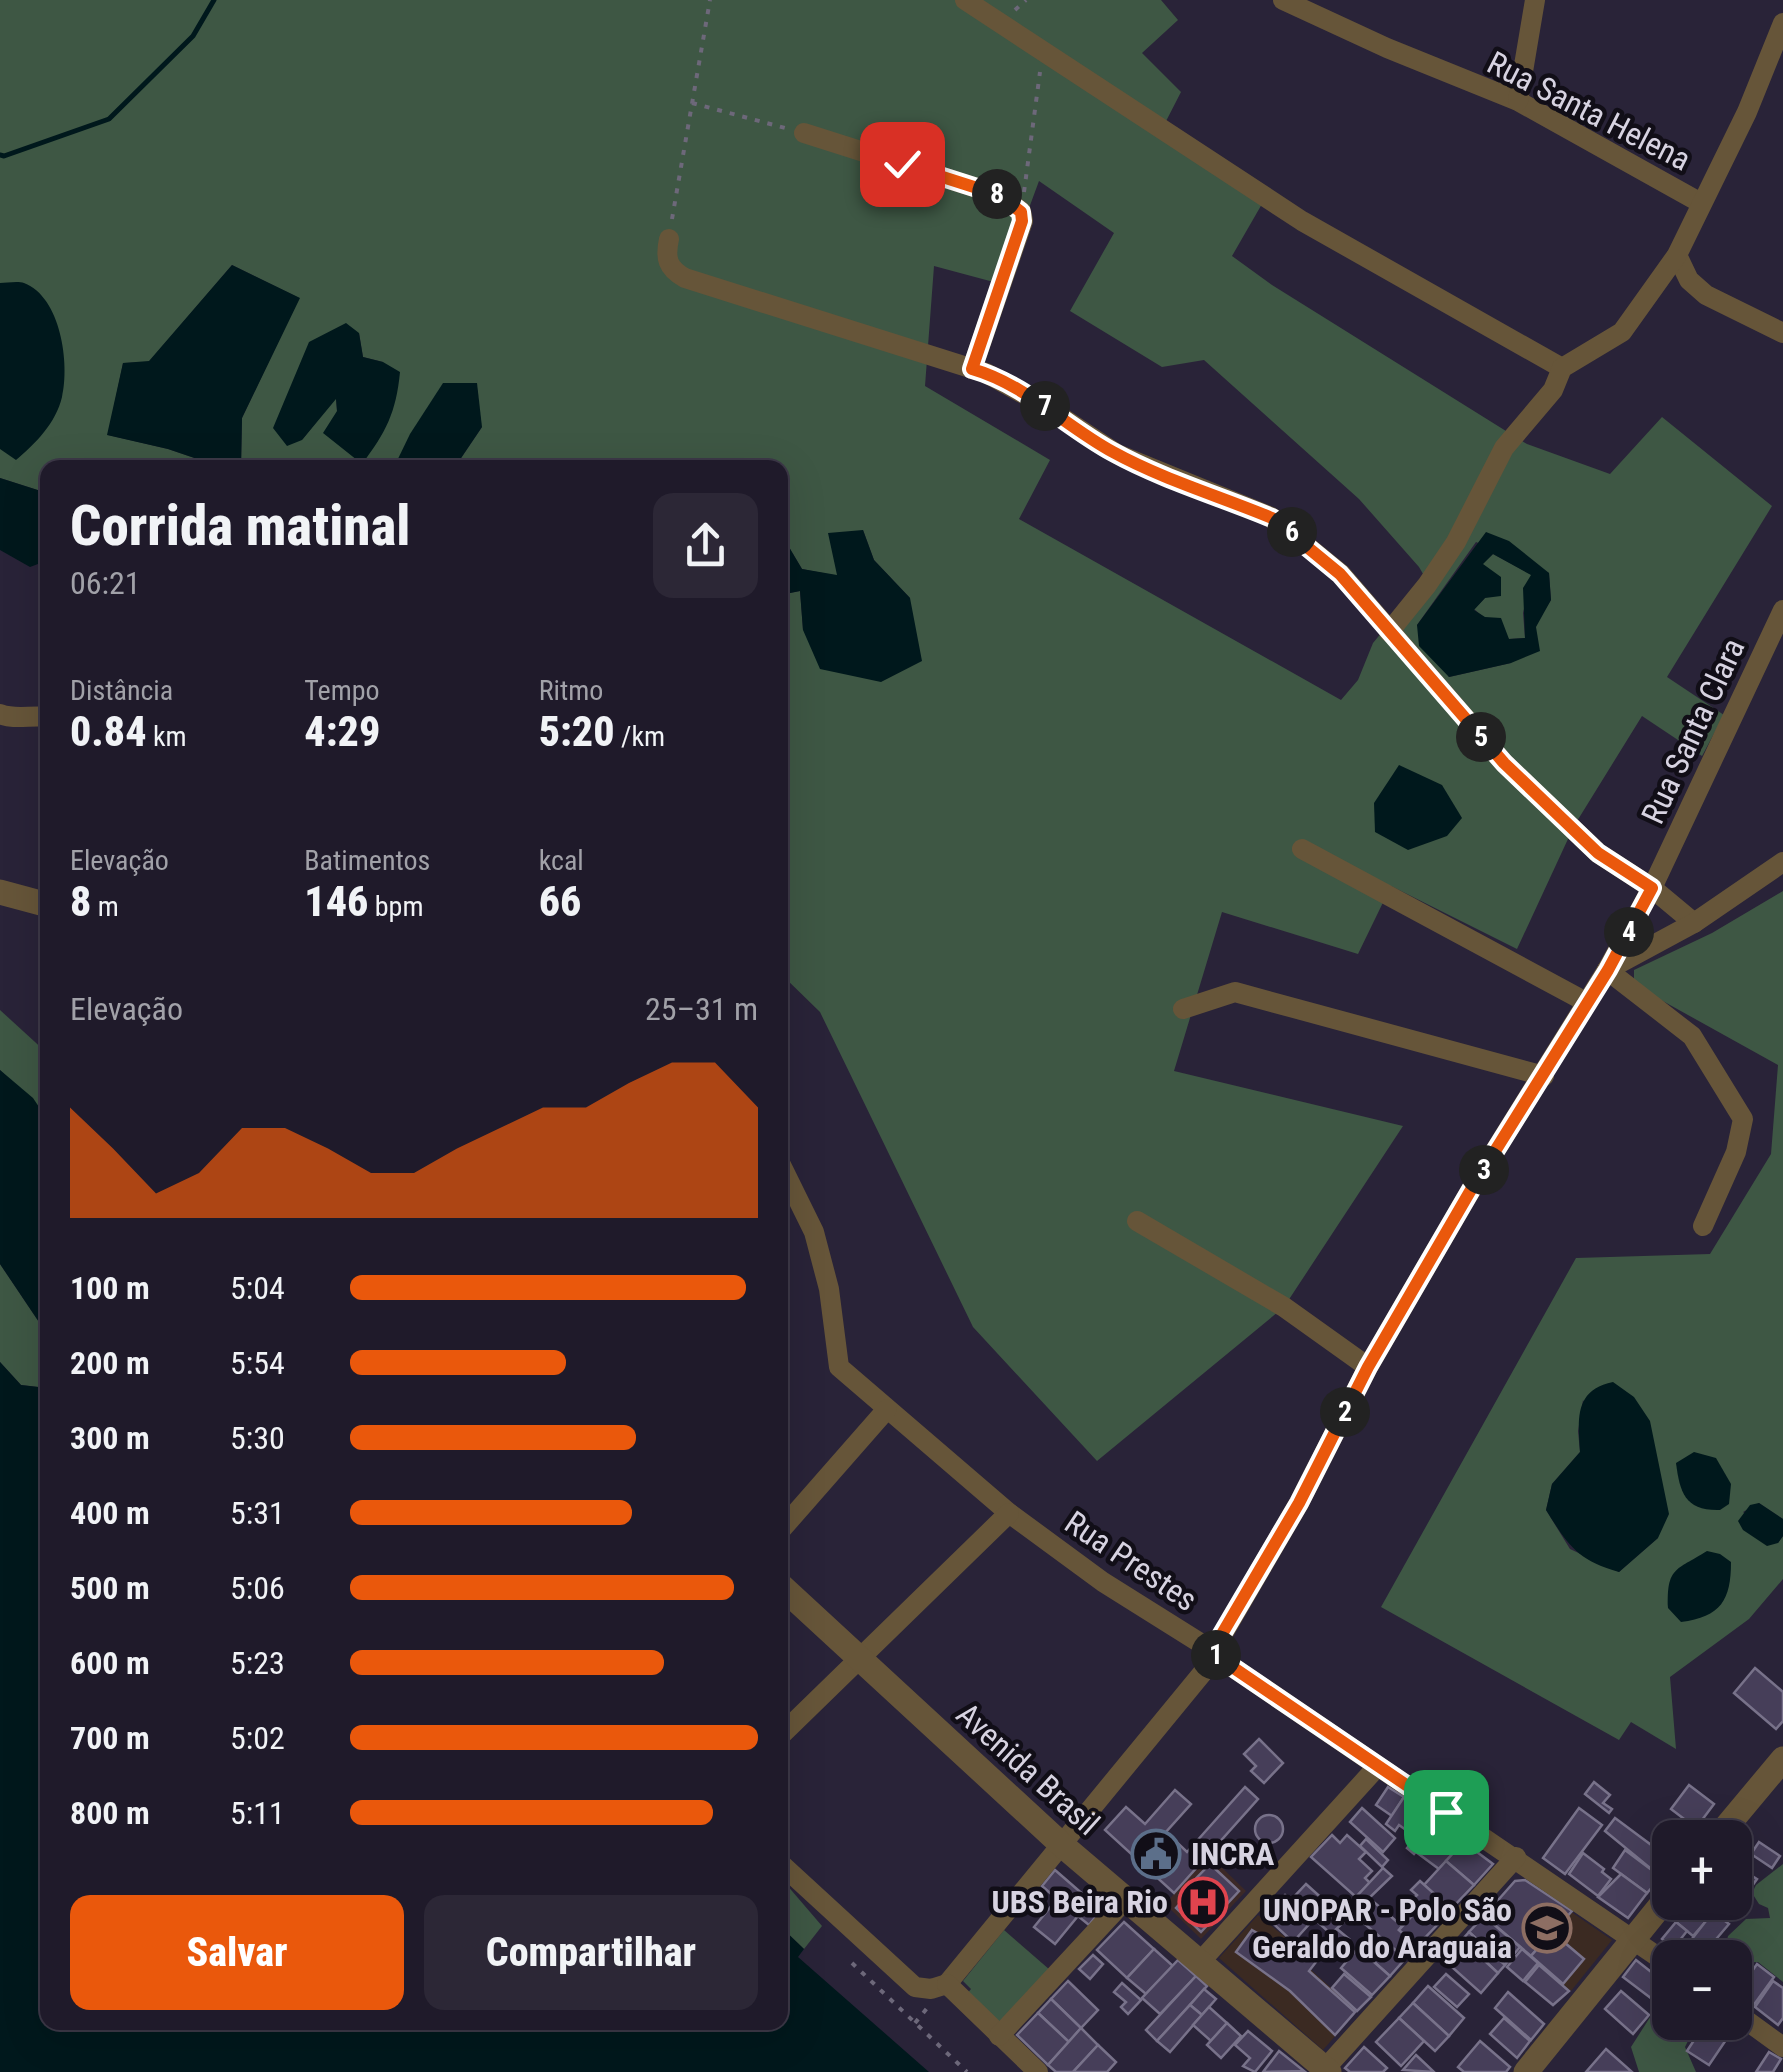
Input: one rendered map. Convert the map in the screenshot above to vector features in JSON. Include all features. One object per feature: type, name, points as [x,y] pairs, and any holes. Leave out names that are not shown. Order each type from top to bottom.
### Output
[{"type":"street","points":[[965,0],[1302,221],[1562,368]]},
{"type":"street","name":"Rua Santa Helena","points":[[1283,0],[1386,48],[1518,102],[1701,204]]},
{"type":"street","points":[[1518,102],[1535,0]]},
{"type":"street","points":[[1389,632],[1446,556],[1504,448],[1553,390],[1562,368],[1622,332],[1677,254],[1747,112],[1783,23]]},
{"type":"street","points":[[804,133],[999,195],[1021,212],[1022,221],[972,369]]},
{"type":"street","points":[[669,238],[666,256],[672,271],[685,278],[986,373],[1116,454],[1272,518],[1340,574],[1504,763],[1598,853],[1652,888],[1694,922]]},
{"type":"street","points":[[1677,254],[1689,280],[1706,295],[1783,332]]},
{"type":"street","name":"Rua Santa Clara","points":[[947,1984],[1209,1664],[1212,1651],[1299,1503],[1368,1367],[1472,1188],[1608,970],[1652,888],[1783,610]]},
{"type":"street","points":[[1,716],[40,715]]},
{"type":"street","points":[[1302,849],[1586,1002]]},
{"type":"street","points":[[1704,1226],[1736,1152],[1744,1119],[1692,1036],[1608,970],[1694,922],[1783,862]]},
{"type":"street","points":[[0,892],[40,903]]},
{"type":"street","points":[[1182,1009],[1234,992],[1544,1076]]},
{"type":"street","name":"Rua Prestes","points":[[788,1179],[814,1232],[829,1289],[840,1367],[886,1409],[1008,1514],[1103,1582],[1212,1651],[1652,1952]]},
{"type":"street","points":[[1138,1221],[1284,1307],[1368,1367]]},
{"type":"street","points":[[788,1522],[886,1409]]},
{"type":"street","points":[[788,1728],[1008,1514]]},
{"type":"street","name":"Avenida Brasil","points":[[788,1592],[1062,1845],[1325,2071]]},
{"type":"street","points":[[1732,1820],[1783,1760]]},
{"type":"street","points":[[1200,1962],[1377,1766]]},
{"type":"street","points":[[1325,2071],[1516,1858]]},
{"type":"street","points":[[788,1871],[915,1988],[947,1984],[1038,2072]]},
{"type":"street","points":[[1000,2036],[1126,1900]]},
{"type":"street","points":[[1526,2072],[1652,1915]]},
{"type":"street","points":[[1752,2024],[1783,2047]]},
{"type":"path","points":[[669,238],[710,0]]},
{"type":"path","points":[[1021,212],[1042,51]]},
{"type":"path","points":[[692,103],[804,133]]},
{"type":"path","points":[[852,1963],[967,2072]]},
{"type":"shaded area","points":[[232,265],[300,298],[242,418],[241,460],[200,460],[107,435],[123,363],[149,361]]},
{"type":"shaded area","points":[[21,282],[47,302],[60,333],[65,367],[62,397],[55,416],[16,460],[0,449],[0,283]]},
{"type":"shaded area","points":[[346,323],[359,333],[363,357],[400,372],[388,421],[365,460],[357,460],[323,433],[337,411],[336,399],[302,440],[287,446],[273,428],[309,342]]},
{"type":"shaded area","points":[[443,383],[477,383],[482,427],[460,460],[397,460]]},
{"type":"shaded area","points":[[0,478],[40,491],[40,563],[30,567],[0,550]]},
{"type":"shaded area","points":[[863,530],[874,560],[910,598],[922,661],[881,682],[820,669],[803,630],[800,591],[788,593],[788,545],[802,569],[837,575],[828,533]]},
{"type":"shaded area","points":[[1486,532],[1509,541],[1549,573],[1551,600],[1536,627],[1540,651],[1511,663],[1449,677],[1419,646],[1417,625]],"holes":[[[1493,554],[1531,575],[1523,588],[1525,638],[1509,639],[1501,618],[1485,617],[1474,610],[1485,598],[1501,596],[1501,577],[1483,564]]]},
{"type":"shaded area","points":[[1399,765],[1442,785],[1462,818],[1447,836],[1408,850],[1375,832],[1374,803]]},
{"type":"shaded area","points":[[0,1070],[40,1108],[40,1324],[0,1264]]},
{"type":"shaded area","points":[[0,1362],[21,1385],[40,1387],[40,2030],[788,2030],[788,1934],[804,1949],[798,1957],[929,2072],[0,2072]]},
{"type":"shaded area","points":[[1613,1382],[1634,1397],[1650,1421],[1669,1514],[1658,1538],[1619,1572],[1575,1550],[1546,1510],[1552,1484],[1580,1452],[1579,1417],[1585,1399],[1600,1386]]},
{"type":"shaded area","points":[[1694,1452],[1716,1458],[1731,1484],[1729,1504],[1720,1510],[1699,1507],[1682,1491],[1676,1463]]},
{"type":"shaded area","points":[[1759,1503],[1783,1519],[1783,1536],[1778,1543],[1767,1546],[1743,1530],[1738,1521],[1750,1505]]},
{"type":"shaded area","points":[[1707,1551],[1731,1562],[1726,1596],[1706,1616],[1681,1622],[1668,1608],[1671,1577]]},
{"type":"shaded area","points":[[1209,1855],[1246,1891],[1201,1939],[1165,1904]]},
{"type":"shaded area","name":"UNOPAR - Polo São Geraldo do Araguaia","points":[[1525,1880],[1612,1940],[1571,1991],[1484,1916],[1515,1881]]},
{"type":"shaded area","points":[[1258,1915],[1316,1962],[1310,1969],[1357,2011],[1323,2050],[1219,1958]]},
{"type":"green space","points":[[0,0],[1161,0],[1178,20],[1142,53],[1181,92],[1162,129],[1266,197],[1232,256],[1527,444],[1610,474],[1662,417],[1772,506],[1667,677],[1724,715],[1702,756],[1642,716],[1574,826],[1517,949],[1391,886],[1358,954],[1222,912],[1174,1071],[1403,1126],[1284,1307],[1097,1461],[973,1327],[820,1012],[788,981],[788,593],[800,591],[803,630],[910,598],[874,560],[863,530],[838,576],[802,569],[788,545],[788,460],[460,460],[482,427],[406,460],[241,460],[242,418],[299,298],[232,265],[149,362],[123,363],[108,435],[200,460],[40,460],[40,491],[0,478],[0,449],[24,283],[0,283]],"holes":[[[1039,181],[1114,233],[1070,311],[1162,367],[1204,360],[1359,499],[1426,579],[1373,643],[1358,680],[1341,700],[1019,519],[1050,460],[925,386],[934,266],[1001,284]],[[359,333],[363,357],[383,362],[337,411],[336,397],[302,440]],[[1476,542],[1549,573],[1551,600],[1511,663],[1449,677],[1417,625]]]},
{"type":"green space","points":[[1493,554],[1532,575],[1523,613],[1525,638],[1509,639],[1474,609],[1485,598],[1482,564]]},
{"type":"green space","points":[[1783,891],[1783,1519],[1759,1503],[1743,1512],[1778,1543],[1783,1536],[1783,1579],[1749,1619],[1670,1677],[1676,1749],[1631,1722],[1619,1740],[1381,1607],[1576,1258],[1710,1254],[1771,1154],[1778,1065],[1634,985],[1634,970],[1712,933]],"holes":[[[1583,1400],[1658,1538],[1619,1572],[1570,1549],[1546,1510],[1552,1484],[1580,1452],[1578,1431]]]},
{"type":"green space","points":[[0,1010],[40,1047],[40,1112],[0,1070]]},
{"type":"green space","points":[[0,1264],[40,1324],[40,1387],[21,1385],[0,1362]]},
{"type":"green space","points":[[1783,1864],[1783,1982],[1758,1962],[1752,1962],[1752,1940],[1727,1940],[1745,1920],[1770,1918],[1768,1908],[1759,1904],[1752,1893],[1756,1885]]},
{"type":"green space","points":[[788,1886],[822,1926],[804,1949],[788,1934]]},
{"type":"green space","points":[[1004,1930],[1050,1970],[1000,2028],[966,1995],[971,1989],[963,1981]]},
{"type":"green space","points":[[1652,2014],[1652,2040],[1688,2040],[1685,2047],[1696,2072],[1639,2072],[1631,2047]]},
{"type":"building","points":[[1755,1668],[1783,1692],[1783,1721],[1776,1729],[1734,1693]]},
{"type":"building","points":[[1259,1739],[1283,1763],[1264,1783],[1251,1771],[1256,1766],[1244,1754]]},
{"type":"building","points":[[1594,1782],[1610,1795],[1603,1803],[1612,1809],[1609,1813],[1585,1794]]},
{"type":"building","points":[[1689,1785],[1714,1804],[1702,1820],[1685,1820],[1671,1809]]},
{"type":"building","points":[[1245,1787],[1258,1799],[1174,1893],[1105,1830],[1126,1807],[1145,1824],[1175,1790],[1191,1804],[1166,1832],[1187,1852]]},
{"type":"building","points":[[1388,1787],[1404,1797],[1392,1816],[1376,1805]]},
{"type":"building","points":[[1404,1797],[1421,1808],[1406,1830],[1399,1825],[1395,1831],[1386,1824]]},
{"type":"building","points":[[1362,1808],[1395,1838],[1383,1852],[1350,1822]]},
{"type":"building","points":[[1421,1808],[1433,1816],[1412,1842],[1408,1838],[1411,1833],[1406,1830]]},
{"type":"building","points":[[1579,1808],[1602,1825],[1565,1874],[1543,1858]]},
{"type":"building","points":[[1269,1815],[1279,1819],[1283,1829],[1279,1839],[1269,1843],[1259,1839],[1255,1829],[1259,1819]]},
{"type":"building","points":[[1433,1816],[1442,1821],[1414,1854],[1407,1848]]},
{"type":"building","points":[[1615,1818],[1652,1846],[1652,1870],[1605,1831]]},
{"type":"building","points":[[1442,1821],[1467,1838],[1439,1869],[1416,1852]]},
{"type":"building","points":[[1332,1835],[1340,1843],[1347,1835],[1366,1852],[1359,1859],[1372,1871],[1365,1878],[1370,1883],[1356,1897],[1311,1857]]},
{"type":"building","points":[[1467,1838],[1477,1845],[1473,1849],[1493,1864],[1474,1885],[1446,1861]]},
{"type":"building","points":[[1366,1839],[1388,1860],[1382,1867],[1360,1846]]},
{"type":"building","points":[[1759,1842],[1780,1856],[1772,1868],[1752,1852]]},
{"type":"building","points":[[1625,1850],[1652,1870],[1652,1887],[1647,1893],[1613,1868]]},
{"type":"building","points":[[1583,1853],[1611,1879],[1598,1896],[1569,1874]]},
{"type":"building","points":[[1446,1861],[1474,1885],[1451,1909],[1424,1885]]},
{"type":"building","points":[[1210,1864],[1239,1891],[1201,1932],[1176,1908],[1184,1899],[1180,1895]]},
{"type":"building","points":[[1383,1868],[1392,1876],[1363,1904],[1356,1897]]},
{"type":"building","points":[[1055,1870],[1101,1910],[1089,1925],[1078,1916],[1055,1944],[1034,1927],[1057,1899],[1042,1886]]},
{"type":"building","points":[[1621,1874],[1647,1893],[1628,1918],[1598,1897]]},
{"type":"building","points":[[1525,1880],[1572,1911],[1531,1956],[1484,1916],[1515,1881]]},
{"type":"building","points":[[1420,1881],[1451,1909],[1438,1924],[1411,1901],[1417,1895],[1411,1890]]},
{"type":"building","points":[[1306,1884],[1346,1920],[1331,1934],[1292,1899]]},
{"type":"building","points":[[1285,1895],[1312,1921],[1293,1942],[1265,1916]]},
{"type":"building","points":[[1369,1898],[1402,1926],[1399,1930],[1413,1942],[1400,1954],[1353,1914]]},
{"type":"building","points":[[1411,1901],[1438,1924],[1417,1946],[1399,1930],[1411,1917],[1403,1910]]},
{"type":"building","points":[[1484,1916],[1520,1947],[1505,1965],[1469,1932]]},
{"type":"building","points":[[1678,1920],[1707,1920],[1693,1936]]},
{"type":"building","points":[[1707,1920],[1729,1924],[1715,1940],[1691,1940]]},
{"type":"building","points":[[1124,1922],[1154,1949],[1127,1978],[1097,1950]]},
{"type":"building","points":[[1676,1922],[1687,1931],[1680,1940],[1662,1939]]},
{"type":"building","points":[[1337,1929],[1349,1939],[1331,1959],[1318,1947]]},
{"type":"building","points":[[1252,1930],[1285,1949],[1292,1942],[1316,1962],[1309,1971],[1355,2012],[1335,2035],[1290,1991],[1236,1952]]},
{"type":"building","points":[[1469,1932],[1505,1965],[1498,1973],[1462,1940]]},
{"type":"building","points":[[1552,1932],[1584,1959],[1563,1984],[1531,1956]]},
{"type":"building","points":[[1383,1939],[1405,1959],[1390,1976],[1372,1960],[1379,1951],[1375,1947]]},
{"type":"building","points":[[1462,1940],[1498,1973],[1481,1993],[1444,1960]]},
{"type":"building","points":[[1358,1948],[1390,1976],[1372,1995],[1341,1968]]},
{"type":"building","points":[[1154,1949],[1173,1966],[1146,1994],[1127,1978]]},
{"type":"building","points":[[1522,1949],[1538,1963],[1523,1981],[1507,1967]]},
{"type":"building","points":[[1093,1955],[1103,1964],[1090,1979],[1079,1969]]},
{"type":"building","points":[[1178,1960],[1196,1976],[1160,2014],[1142,1998]]},
{"type":"building","points":[[1636,1960],[1652,1973],[1652,1999],[1623,1977]]},
{"type":"building","points":[[1757,1964],[1774,1977],[1753,2006],[1752,2005],[1752,1971]]},
{"type":"building","points":[[1539,1965],[1569,1991],[1553,2005],[1525,1982]]},
{"type":"building","points":[[1344,1974],[1371,1997],[1357,2011],[1332,1988]]},
{"type":"building","points":[[1446,1974],[1469,1994],[1457,2007],[1434,1987]]},
{"type":"building","points":[[1196,1976],[1207,1986],[1157,2041],[1146,2030]]},
{"type":"building","points":[[1068,1981],[1098,2010],[1081,2028],[1051,1999]]},
{"type":"building","points":[[1773,1981],[1783,1988],[1783,2018],[1778,2025],[1755,2007]]},
{"type":"building","points":[[1122,1983],[1141,2000],[1128,2014],[1121,2007],[1126,2002],[1114,1992]]},
{"type":"building","points":[[1428,1986],[1464,2018],[1449,2036],[1413,2003]]},
{"type":"building","points":[[1204,1989],[1216,1999],[1202,2015],[1190,2005]]},
{"type":"building","points":[[1621,1991],[1649,2015],[1633,2034],[1605,2009]]},
{"type":"building","points":[[1508,1992],[1544,2024],[1531,2040],[1495,2008]]},
{"type":"building","points":[[1051,1999],[1081,2028],[1069,2042],[1038,2013]]},
{"type":"building","points":[[1413,2003],[1449,2036],[1435,2051],[1399,2018]]},
{"type":"building","points":[[1190,2005],[1202,2015],[1170,2052],[1157,2041]]},
{"type":"building","points":[[1209,2007],[1227,2023],[1211,2041],[1193,2025]]},
{"type":"building","points":[[1038,2013],[1069,2042],[1048,2065],[1017,2035]]},
{"type":"building","points":[[1399,2018],[1424,2041],[1401,2066],[1376,2042]]},
{"type":"building","points":[[1504,2018],[1530,2041],[1517,2058],[1490,2034]]},
{"type":"building","points":[[1227,2023],[1241,2036],[1221,2058],[1207,2045]]},
{"type":"building","points":[[1081,2028],[1098,2045],[1073,2072],[1056,2072],[1048,2065]]},
{"type":"building","points":[[1248,2031],[1272,2051],[1255,2072],[1243,2066],[1250,2058],[1235,2045]]},
{"type":"building","points":[[1694,2040],[1726,2040],[1709,2065],[1687,2051]]},
{"type":"building","points":[[1480,2041],[1510,2067],[1506,2072],[1464,2072],[1458,2067]]},
{"type":"building","points":[[1098,2045],[1116,2062],[1107,2072],[1073,2072]]},
{"type":"building","points":[[1364,2047],[1387,2068],[1383,2072],[1350,2072],[1345,2068]]},
{"type":"building","points":[[1606,2049],[1632,2072],[1586,2072]]},
{"type":"building","points":[[1279,2051],[1304,2071],[1263,2072]]},
{"type":"building","points":[[1769,2052],[1781,2059],[1773,2072],[1756,2072]]},
{"type":"building","points":[[1416,2055],[1434,2072],[1403,2070]]},
{"type":"waterway","points":[[0,155],[109,119],[193,36],[214,0]]},
{"type":"place","name":"INCRA","points":[[1156,1854]]},
{"type":"place","name":"UBS Beira Rio","points":[[1203,1902]]},
{"type":"place","name":"UNOPAR - Polo São Geraldo do Araguaia","points":[[1547,1928]]},
{"type":"route","points":[[902,164],[999,195],[1021,212],[1022,221],[972,369],[1040,404],[1116,454],[1272,518],[1291,531],[1340,574],[1504,763],[1598,853],[1652,888],[1608,970],[1472,1188],[1368,1367],[1299,1503],[1212,1651],[1446,1812]]}]
